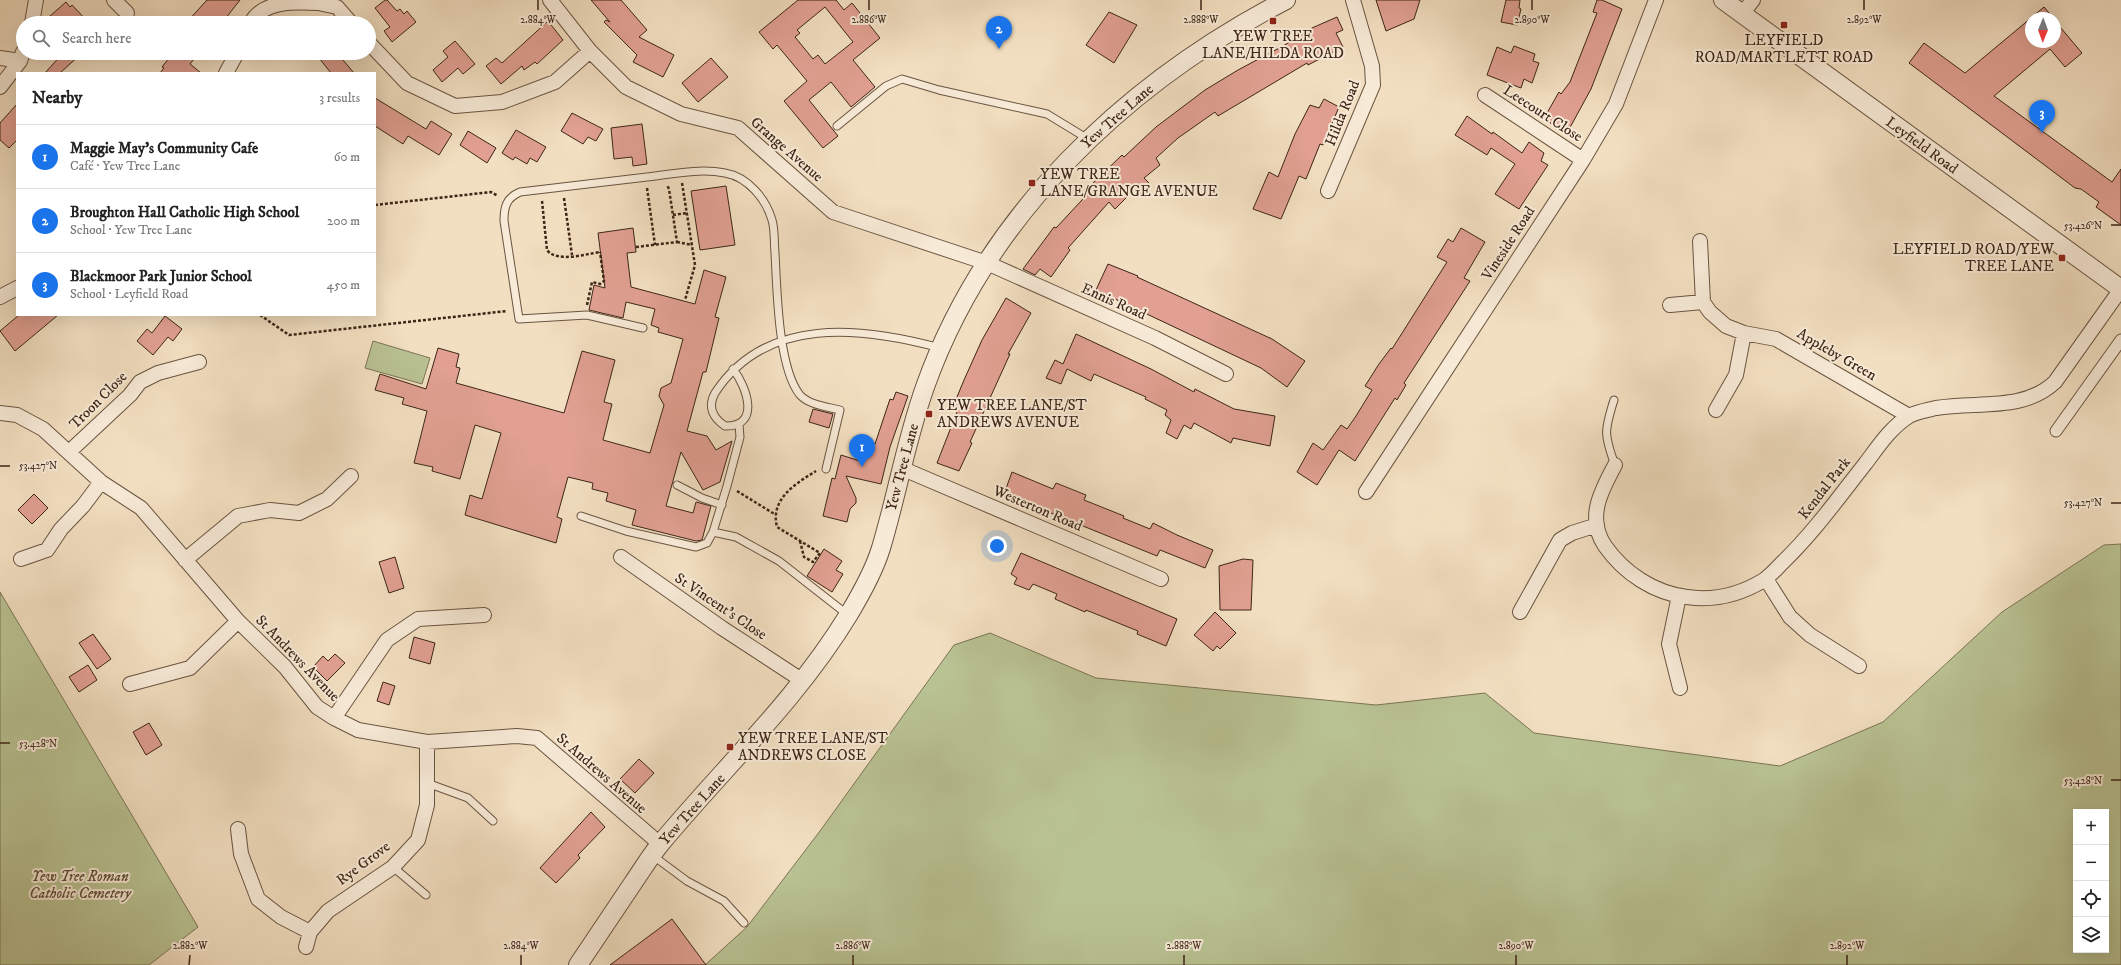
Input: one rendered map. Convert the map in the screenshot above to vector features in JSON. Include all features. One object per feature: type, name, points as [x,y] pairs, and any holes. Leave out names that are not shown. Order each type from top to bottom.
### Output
[{"type":"street","points":[[33,16],[36,0]]},
{"type":"street","points":[[114,0],[127,13]]},
{"type":"street","name":"Grange Avenue","points":[[550,0],[590,51],[626,87],[681,114],[738,128],[833,212],[987,263]]},
{"type":"street","name":"Yew Tree Lane","points":[[578,965],[656,850],[772,720],[803,681],[848,615],[871,574],[881,549],[901,468],[924,389],[940,348],[987,263],[1013,224],[1043,187],[1088,139],[1132,100],[1180,64],[1259,14],[1286,0]]},
{"type":"street","name":"Hilda Road","points":[[1328,191],[1373,85],[1372,66],[1354,0]]},
{"type":"street","name":"Vineside Road","points":[[1366,492],[1583,160],[1616,104],[1656,0]]},
{"type":"street","name":"Leyfield Road","points":[[1723,0],[2121,289]]},
{"type":"street","points":[[1742,14],[1753,0]]},
{"type":"street","points":[[258,16],[265,8],[290,2],[318,1],[337,7],[345,16]]},
{"type":"street","points":[[376,51],[407,84],[455,106],[502,102],[555,82],[590,51]]},
{"type":"street","points":[[0,58],[16,57]]},
{"type":"street","points":[[0,87],[20,60]]},
{"type":"street","points":[[227,72],[233,60]]},
{"type":"street","name":"Leecourt Close","points":[[1485,95],[1583,160]]},
{"type":"street","points":[[1670,305],[1703,302],[1700,241]]},
{"type":"street","name":"Ennis Road","points":[[987,263],[1155,338],[1226,374]]},
{"type":"street","points":[[0,297],[16,289]]},
{"type":"street","name":"Kendal Park","points":[[1615,465],[1598,497],[1596,508],[1596,525],[1604,544],[1627,569],[1652,586],[1679,596],[1708,598],[1723,596],[1744,590],[1766,579],[1802,544],[1889,433],[1909,416],[1930,409],[1955,405],[2018,402],[2037,396],[2055,382],[2121,289]]},
{"type":"street","name":"Appleby Green","points":[[1703,302],[1718,321],[1744,333],[1776,339],[1909,416]]},
{"type":"street","points":[[1716,410],[1736,375],[1744,333]]},
{"type":"street","points":[[2056,431],[2121,340]]},
{"type":"street","name":"Troon Close","points":[[69,452],[130,395],[140,382],[158,373],[199,362]]},
{"type":"street","name":"St Andrews Avenue","points":[[0,413],[17,415],[43,429],[101,482],[141,508],[238,621],[285,667],[317,707],[334,718],[358,730],[427,742],[517,736],[537,738],[656,850]]},
{"type":"street","name":"Westerton Road","points":[[901,468],[1161,579]]},
{"type":"street","points":[[185,560],[238,516],[270,510],[299,513],[327,499],[351,476]]},
{"type":"street","points":[[20,559],[47,550],[61,529],[83,506],[101,482]]},
{"type":"street","points":[[1520,612],[1560,540],[1572,533],[1596,525]]},
{"type":"street","name":"St Vincent's Close","points":[[621,557],[722,628],[803,681]]},
{"type":"street","points":[[1766,579],[1790,618],[1810,635],[1859,666]]},
{"type":"street","points":[[1679,596],[1669,644],[1680,688]]},
{"type":"street","points":[[334,718],[387,640],[418,619],[484,615]]},
{"type":"street","points":[[130,684],[190,668],[238,621]]},
{"type":"street","name":"Rye Grove","points":[[306,946],[310,932],[328,911],[393,867],[418,840],[427,805],[427,742]]},
{"type":"street","points":[[238,829],[241,854],[258,899],[281,917],[310,932]]},
{"type":"lane","points":[[837,126],[886,86],[902,79],[939,90],[1047,114],[1088,139]]},
{"type":"lane","points":[[643,328],[586,315],[518,319],[504,222],[504,210],[507,201],[513,195],[520,192],[680,173],[710,171],[726,173],[739,177],[751,186],[763,201],[772,222],[783,340],[788,368],[801,396],[810,402],[840,410],[826,468]]},
{"type":"lane","points":[[733,370],[743,387],[748,408],[747,415],[744,421],[739,424],[725,426],[714,417],[711,408],[713,397],[733,370],[748,358],[783,340],[798,336],[841,331],[899,337],[940,348]]},
{"type":"lane","points":[[1614,400],[1607,421],[1606,440],[1615,465]]},
{"type":"lane","points":[[581,516],[626,530],[696,547],[707,543],[713,532],[722,505],[740,437],[739,424]]},
{"type":"lane","points":[[677,485],[702,498],[722,505]]},
{"type":"lane","points":[[713,532],[736,537],[779,561],[848,615]]},
{"type":"lane","points":[[427,783],[468,798],[493,821]]},
{"type":"lane","points":[[656,850],[687,881],[724,900],[744,923]]},
{"type":"lane","points":[[393,867],[426,895]]},
{"type":"path","points":[[680,173],[695,265],[685,300]]},
{"type":"path","points":[[646,184],[655,245]]},
{"type":"path","points":[[666,185],[669,188],[677,242]]},
{"type":"path","points":[[563,187],[572,255]]},
{"type":"path","points":[[541,190],[547,250],[554,256],[600,252],[604,282],[600,284],[592,282],[587,304],[580,305]]},
{"type":"path","points":[[376,204],[491,192],[507,201]]},
{"type":"path","points":[[673,215],[687,213]]},
{"type":"path","points":[[636,247],[677,242],[692,245]]},
{"type":"path","points":[[262,316],[289,334],[517,310]]},
{"type":"path","points":[[800,541],[804,557],[814,562],[820,553],[777,527],[776,515],[786,492],[817,471],[826,468]]},
{"type":"path","points":[[727,486],[776,515]]},
{"type":"green space","points":[[373,341],[430,358],[422,384],[365,368]]},
{"type":"green space","points":[[2121,544],[2121,965],[705,965],[747,927],[820,831],[954,645],[990,633],[1096,678],[1376,705],[1485,693],[1534,733],[1780,766],[1883,722],[2002,612],[2104,545]]},
{"type":"green space","name":"Yew Tree Roman Catholic Cemetery","points":[[0,592],[198,927],[149,965],[0,965]]},
{"type":"building","points":[[207,0],[240,0],[227,16],[192,16]]},
{"type":"building","points":[[387,0],[397,11],[400,9],[404,14],[407,11],[416,22],[392,42],[384,31],[390,27],[375,8]]},
{"type":"building","points":[[591,0],[621,0],[647,30],[639,37],[674,55],[663,77],[633,62],[637,55],[604,22],[606,20],[610,22]]},
{"type":"building","points":[[798,0],[836,0],[844,10],[852,3],[880,38],[853,60],[875,87],[851,107],[831,82],[809,100],[838,136],[823,148],[784,101],[807,81],[777,45],[773,49],[759,32]],"holes":[[[825,7],[853,42],[825,64],[818,55],[813,59],[795,37],[800,33],[797,30]]]},
{"type":"building","points":[[1376,0],[1420,0],[1414,19],[1386,31]]},
{"type":"building","points":[[1506,0],[1520,0],[1519,8],[1521,9],[1517,25],[1501,22]]},
{"type":"building","points":[[1597,0],[1602,0],[1622,9],[1591,89],[1567,133],[1547,121],[1550,115],[1547,113],[1559,92],[1561,94],[1570,82],[1597,13],[1593,12]]},
{"type":"building","points":[[66,2],[70,7],[72,5],[82,16],[50,16]]},
{"type":"building","points":[[2044,7],[2048,12],[2038,12]]},
{"type":"building","points":[[1109,12],[1137,25],[1114,63],[1086,45]]},
{"type":"building","points":[[1337,17],[1343,30],[1336,33],[1343,47],[1308,65],[1307,63],[1218,116],[1215,112],[1178,138],[1156,158],[1160,165],[1144,178],[1150,184],[1139,195],[1134,190],[1115,209],[1109,202],[1068,248],[1070,250],[1051,277],[1040,269],[1035,275],[1023,269],[1054,227],[1056,228],[1094,187],[1091,185],[1122,155],[1124,157],[1156,127],[1205,90],[1312,28]]},
{"type":"building","points":[[548,21],[563,40],[537,64],[535,62],[524,70],[522,66],[501,84],[486,66],[496,58],[502,63]]},
{"type":"building","points":[[2025,23],[2025,48],[2061,48],[2061,28],[2082,53],[2065,67],[2050,49],[1994,96],[2112,182],[2121,169],[2121,225],[2096,207],[2099,202],[2081,189],[2075,188],[1909,63],[1924,43],[1965,73]]},
{"type":"building","points":[[455,41],[475,64],[463,74],[458,68],[442,82],[433,70],[448,57],[443,51]]},
{"type":"building","points":[[1514,46],[1535,54],[1533,61],[1539,63],[1532,83],[1524,79],[1521,88],[1487,75],[1497,47],[1511,53]]},
{"type":"building","points":[[711,58],[728,77],[698,102],[682,83]]},
{"type":"building","points":[[57,60],[74,60],[61,72],[46,72]]},
{"type":"building","points":[[168,60],[193,60],[190,64],[200,72],[161,72],[164,68],[162,67]]},
{"type":"building","points":[[321,60],[343,60],[353,72],[330,72]]},
{"type":"building","points":[[376,99],[426,129],[431,121],[452,134],[439,155],[408,136],[403,144],[376,127]]},
{"type":"building","points":[[1324,99],[1339,107],[1323,145],[1320,144],[1306,179],[1299,176],[1281,219],[1253,209],[1269,172],[1278,177],[1295,134],[1310,105],[1319,108]]},
{"type":"building","points":[[16,105],[16,141],[9,148],[0,140],[0,123]]},
{"type":"building","points":[[572,113],[603,129],[596,141],[588,137],[583,144],[561,131]]},
{"type":"building","points":[[1467,116],[1492,134],[1493,132],[1522,153],[1529,142],[1544,153],[1541,161],[1548,165],[1519,209],[1495,194],[1515,164],[1491,148],[1487,155],[1455,135]]},
{"type":"building","points":[[642,124],[647,164],[633,166],[632,157],[614,159],[611,128]]},
{"type":"building","points":[[516,130],[546,147],[537,162],[530,158],[527,164],[515,157],[513,160],[502,153]]},
{"type":"building","points":[[468,131],[496,148],[487,163],[460,145]]},
{"type":"building","points":[[726,186],[735,245],[700,250],[691,191]]},
{"type":"building","points":[[633,228],[636,252],[627,253],[631,287],[695,304],[704,270],[726,277],[715,317],[719,318],[706,372],[703,372],[687,431],[707,436],[716,450],[732,441],[720,482],[703,490],[681,452],[666,506],[693,513],[696,502],[711,506],[702,540],[696,541],[632,525],[636,510],[606,501],[608,493],[592,489],[593,483],[568,477],[557,517],[562,519],[556,543],[465,515],[470,495],[482,499],[501,433],[475,425],[460,479],[432,471],[433,467],[414,463],[427,411],[402,404],[404,398],[375,390],[380,374],[426,389],[438,348],[459,354],[456,367],[460,368],[456,383],[564,413],[582,351],[615,360],[604,402],[612,404],[603,440],[650,453],[664,405],[659,396],[661,388],[671,383],[683,339],[658,332],[659,328],[651,325],[655,309],[626,302],[623,318],[589,310],[594,285],[605,288],[598,233]]},
{"type":"building","points":[[1461,228],[1485,242],[1464,278],[1470,281],[1404,383],[1406,385],[1397,400],[1395,398],[1355,461],[1339,450],[1317,485],[1297,472],[1313,443],[1323,450],[1341,425],[1347,429],[1356,416],[1372,390],[1365,386],[1379,364],[1391,348],[1392,349],[1447,262],[1437,257],[1448,239],[1453,242]]},
{"type":"building","points":[[1108,264],[1138,276],[1137,277],[1272,339],[1305,361],[1287,387],[1261,368],[1096,290]]},
{"type":"building","points":[[1006,298],[1031,313],[1008,354],[1010,354],[970,442],[972,443],[959,471],[937,463],[957,412],[952,409],[964,380],[982,340]]},
{"type":"building","points":[[18,316],[57,316],[15,351],[0,331]]},
{"type":"building","points":[[165,316],[182,329],[173,341],[168,337],[153,355],[137,341],[147,329],[152,333]]},
{"type":"building","points":[[1076,334],[1151,369],[1194,392],[1195,389],[1234,409],[1275,416],[1270,446],[1233,438],[1231,443],[1194,423],[1191,429],[1184,425],[1177,439],[1166,433],[1171,420],[1165,415],[1167,410],[1145,399],[1146,397],[1094,374],[1091,381],[1067,369],[1061,384],[1046,378],[1055,360],[1063,364]]},
{"type":"building","points":[[896,392],[908,396],[890,447],[881,484],[846,476],[856,498],[856,503],[850,509],[847,522],[823,516],[832,478],[835,479],[841,455],[860,461],[865,441],[875,444],[890,399],[893,400]]},
{"type":"building","points":[[813,409],[833,414],[829,428],[809,422]]},
{"type":"building","points":[[1012,472],[1053,489],[1056,483],[1086,495],[1084,500],[1124,516],[1123,518],[1150,529],[1153,523],[1213,550],[1205,568],[1160,550],[1157,556],[1004,494]]},
{"type":"building","points":[[34,494],[48,508],[32,524],[18,510]]},
{"type":"building","points":[[824,549],[842,561],[836,570],[843,574],[832,592],[807,576]]},
{"type":"building","points":[[1021,553],[1177,619],[1166,646],[1137,634],[1138,631],[1086,610],[1085,612],[1055,599],[1057,594],[1033,584],[1029,590],[1014,584],[1017,578],[1011,574]]},
{"type":"building","points":[[395,557],[404,588],[389,593],[379,562]]},
{"type":"building","points":[[1243,559],[1253,560],[1251,610],[1220,610],[1219,566]]},
{"type":"building","points":[[1215,612],[1236,633],[1220,649],[1217,646],[1213,651],[1194,635]]},
{"type":"building","points":[[93,634],[111,659],[97,669],[79,643]]},
{"type":"building","points":[[414,637],[435,643],[430,664],[409,658]]},
{"type":"building","points":[[335,654],[345,663],[327,681],[313,667],[323,656],[328,661]]},
{"type":"building","points":[[88,665],[97,680],[79,692],[69,677]]},
{"type":"building","points":[[383,682],[395,686],[389,705],[377,701]]},
{"type":"building","points":[[149,723],[162,745],[146,755],[133,732]]},
{"type":"building","points":[[639,759],[654,773],[635,793],[620,779]]},
{"type":"building","points":[[591,812],[605,827],[578,855],[580,858],[556,883],[540,868]]},
{"type":"building","points":[[672,919],[706,965],[610,965]]},
{"type":"place","name":"YEW TREE LANE/HILDA ROAD","points":[[1273,21]]},
{"type":"place","name":"LEYFIELD ROAD/MARTLETT ROAD","points":[[1784,25]]},
{"type":"place","name":"Broughton Hall Catholic High School","points":[[999,49]]},
{"type":"place","name":"Blackmoor Park Junior School","points":[[2042,133]]},
{"type":"place","name":"YEW TREE LANE/GRANGE AVENUE","points":[[1032,183]]},
{"type":"place","name":"LEYFIELD ROAD/YEW TREE LANE","points":[[2062,258]]},
{"type":"place","name":"YEW TREE LANE/ST ANDREWS AVENUE","points":[[929,414]]},
{"type":"place","name":"Maggie May's Community Cafe","points":[[862,467]]},
{"type":"place","name":"YEW TREE LANE/ST ANDREWS CLOSE","points":[[730,747]]}]
